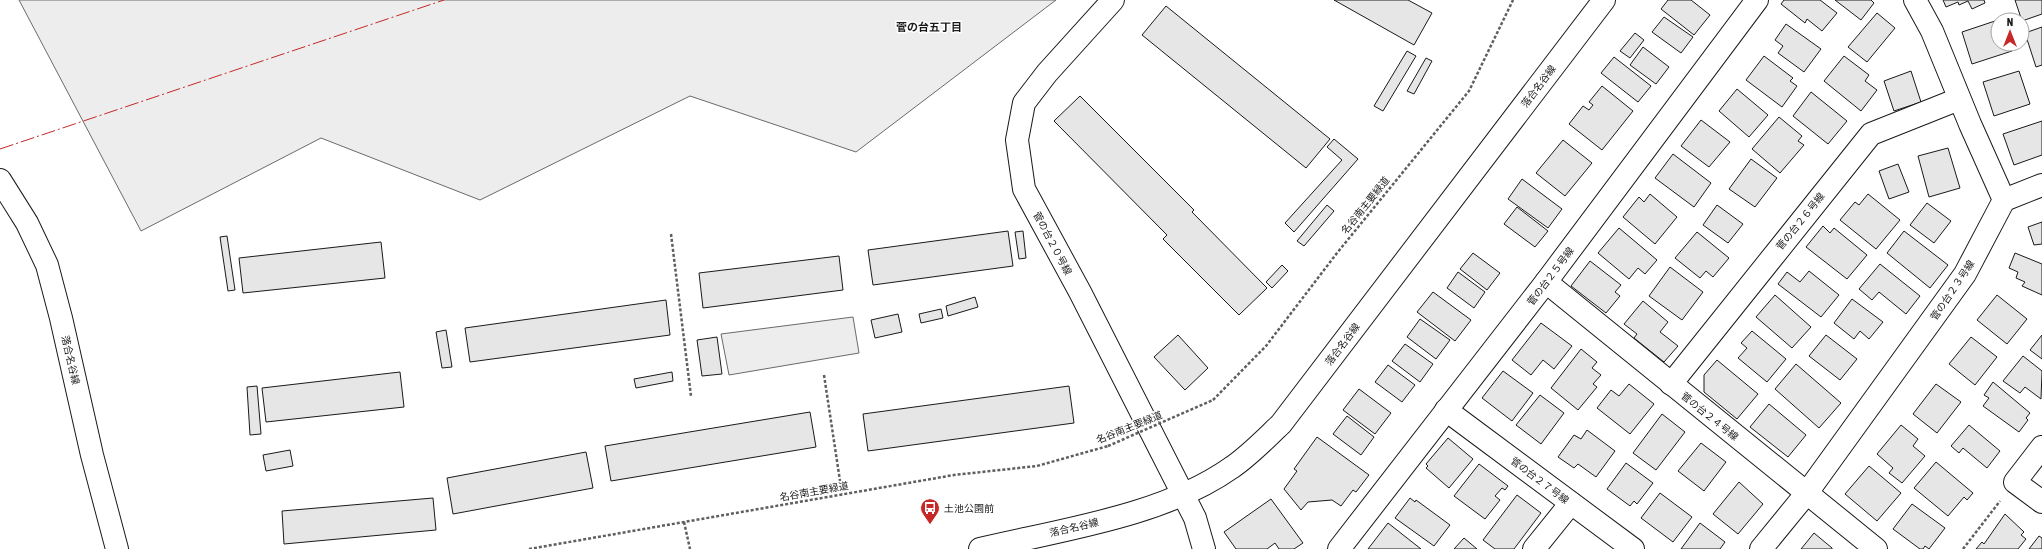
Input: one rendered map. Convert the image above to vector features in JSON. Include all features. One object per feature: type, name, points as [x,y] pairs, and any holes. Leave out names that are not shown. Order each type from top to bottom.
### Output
[{"type":"street","name":"菅の台２０号線","points":[[1113,0],[1047,73],[1024,103],[1017,140],[1024,188],[1080,292],[1184,495]]},
{"type":"street","name":"落合名谷線","points":[[980,549],[1041,542],[1184,495],[1231,468],[1281,424],[1604,0]]},
{"type":"street","name":"菅の台２５号線","points":[[1339,549],[1546,282],[1756,0]]},
{"type":"street","points":[[1915,0],[1932,31],[1959,99],[2004,200],[2042,184]]},
{"type":"street","name":"菅の台２６号線","points":[[1671,384],[1871,134],[1959,99]]},
{"type":"street","name":"落合名谷線","points":[[0,180],[27,223],[47,265],[61,318],[92,455],[117,549]]},
{"type":"street","name":"菅の台２３号線","points":[[1761,549],[1806,494],[1965,274],[2004,200]]},
{"type":"street","name":"菅の台２４号線","points":[[1546,282],[1806,494],[1876,549]]},
{"type":"street","name":"菅の台２７号線","points":[[1446,410],[1633,549]]},
{"type":"street","points":[[2042,447],[2015,482],[2042,502]]},
{"type":"street","points":[[1184,495],[1195,518],[1204,549]]},
{"type":"street","points":[[1534,549],[1571,503]]},
{"type":"path","name":"名谷南主要緑道","points":[[529,549],[954,475],[1037,466],[1108,446],[1213,400],[1266,346],[1337,253],[1469,91],[1513,0]]},
{"type":"path","points":[[671,234],[691,396]]},
{"type":"path","points":[[824,374],[842,494]]},
{"type":"path","points":[[1963,549],[2015,482]]},
{"type":"path","points":[[684,522],[690,548]]},
{"type":"shaded area","points":[[19,0],[1056,0],[856,152],[690,96],[480,200],[321,138],[141,231]]},
{"type":"shaded area","points":[[853,317],[859,353],[729,375],[721,334]]},
{"type":"building","points":[[1334,0],[1408,0],[1432,13],[1414,45]]},
{"type":"building","points":[[1668,0],[1691,0],[1710,15],[1694,35],[1661,9]]},
{"type":"building","points":[[1784,0],[1820,0],[1837,13],[1822,31],[1807,19],[1805,23],[1781,4]]},
{"type":"building","points":[[1835,0],[1871,0],[1874,3],[1861,20]]},
{"type":"building","points":[[1943,0],[1984,0],[1985,3],[1972,9],[1968,1],[1959,5],[1958,2],[1946,7]]},
{"type":"building","points":[[2015,0],[2042,0],[2042,14],[2030,18],[2030,12],[2019,12]]},
{"type":"building","points":[[1166,6],[1330,139],[1306,168],[1142,35]]},
{"type":"building","points":[[1877,13],[1895,28],[1867,62],[1848,47]]},
{"type":"building","points":[[1664,17],[1693,37],[1681,53],[1652,32]]},
{"type":"building","points":[[1990,23],[1990,52],[2009,52],[1972,64],[1962,32]]},
{"type":"building","points":[[1786,24],[1821,49],[1804,72],[1778,53],[1783,46],[1775,40]]},
{"type":"building","points":[[2042,27],[2042,65],[2036,67],[2030,48],[2030,31]]},
{"type":"building","points":[[1635,33],[1644,40],[1630,58],[1620,51]]},
{"type":"building","points":[[1643,47],[1669,67],[1656,84],[1630,65]]},
{"type":"building","points":[[1407,51],[1416,56],[1383,111],[1374,106]]},
{"type":"building","points":[[1764,56],[1793,78],[1790,81],[1797,86],[1782,107],[1746,80]]},
{"type":"building","points":[[1844,56],[1869,75],[1865,81],[1877,90],[1861,111],[1824,81]]},
{"type":"building","points":[[1614,57],[1651,86],[1638,102],[1601,73]]},
{"type":"building","points":[[1426,58],[1432,61],[1414,94],[1407,91]]},
{"type":"building","points":[[1911,71],[1921,102],[1894,111],[1884,81]]},
{"type":"building","points":[[2019,71],[2030,104],[1994,116],[1983,82]]},
{"type":"building","points":[[1602,86],[1633,111],[1602,150],[1569,124],[1583,106],[1589,110],[1593,105],[1589,102]]},
{"type":"building","points":[[1737,89],[1768,115],[1749,137],[1719,111]]},
{"type":"building","points":[[1811,92],[1847,121],[1828,144],[1793,116]]},
{"type":"building","points":[[1080,96],[1194,210],[1192,212],[1267,288],[1239,315],[1163,239],[1167,235],[1054,121]]},
{"type":"building","points":[[1779,117],[1802,136],[1798,141],[1804,145],[1780,173],[1752,149]]},
{"type":"building","points":[[1701,120],[1730,142],[1709,167],[1681,146]]},
{"type":"building","points":[[2042,121],[2042,155],[2014,165],[2003,134]]},
{"type":"building","points":[[1334,139],[1358,159],[1294,232],[1285,223],[1342,160],[1327,147]]},
{"type":"building","points":[[1563,140],[1592,163],[1565,196],[1536,173]]},
{"type":"building","points":[[1948,148],[1960,188],[1929,197],[1918,156]]},
{"type":"building","points":[[1673,154],[1711,183],[1694,207],[1655,178]]},
{"type":"building","points":[[1751,159],[1777,178],[1755,207],[1729,189]]},
{"type":"building","points":[[1898,164],[1909,192],[1889,199],[1879,171]]},
{"type":"building","points":[[1522,179],[1562,209],[1548,228],[1508,199]]},
{"type":"building","points":[[1650,194],[1677,217],[1655,244],[1623,217],[1639,197],[1644,202]]},
{"type":"building","points":[[1868,194],[1900,220],[1876,249],[1840,220],[1855,202],[1859,205]]},
{"type":"building","points":[[1927,203],[1951,221],[1934,243],[1910,225]]},
{"type":"building","points":[[1327,205],[1334,211],[1304,246],[1297,241]]},
{"type":"building","points":[[1717,205],[1743,224],[1728,243],[1703,225]]},
{"type":"building","points":[[1517,207],[1548,231],[1535,247],[1504,224]]},
{"type":"building","points":[[2042,222],[2042,244],[2034,245],[2028,227]]},
{"type":"building","points":[[1823,226],[1830,233],[1834,228],[1867,255],[1847,279],[1806,247]]},
{"type":"building","points":[[1619,228],[1657,260],[1645,274],[1638,268],[1629,279],[1598,253]]},
{"type":"building","points":[[1008,231],[1013,266],[873,285],[868,250]]},
{"type":"building","points":[[1023,231],[1026,258],[1019,259],[1015,232]]},
{"type":"building","points":[[1904,231],[1948,265],[1930,288],[1887,253]]},
{"type":"building","points":[[1697,232],[1729,258],[1713,277],[1706,271],[1700,278],[1675,258]]},
{"type":"building","points":[[227,236],[235,290],[228,291],[220,237]]},
{"type":"building","points":[[381,242],[385,278],[243,293],[239,258]]},
{"type":"building","points":[[1473,253],[1500,273],[1487,290],[1460,269]]},
{"type":"building","points":[[2015,253],[2042,264],[2042,295],[2022,286],[2025,282],[2016,278],[2018,272],[2009,268]]},
{"type":"building","points":[[839,256],[843,290],[703,308],[699,273]]},
{"type":"building","points":[[1590,261],[1621,285],[1615,292],[1620,296],[1606,313],[1571,286]]},
{"type":"building","points":[[1880,264],[1920,296],[1906,314],[1879,292],[1872,300],[1859,289]]},
{"type":"building","points":[[1282,265],[1288,271],[1272,288],[1266,282]]},
{"type":"building","points":[[1670,267],[1703,292],[1682,320],[1649,296]]},
{"type":"building","points":[[1809,271],[1839,295],[1821,317],[1778,284],[1787,272],[1800,282]]},
{"type":"building","points":[[1458,272],[1485,292],[1474,308],[1447,288]]},
{"type":"building","points":[[1433,292],[1471,320],[1455,341],[1417,312]]},
{"type":"building","points":[[1775,295],[1811,327],[1792,348],[1756,317]]},
{"type":"building","points":[[1997,295],[2027,319],[2007,344],[1977,320]]},
{"type":"building","points":[[975,297],[978,307],[948,316],[946,306]]},
{"type":"building","points":[[1852,299],[1883,322],[1869,339],[1860,331],[1854,339],[1834,323]]},
{"type":"building","points":[[666,300],[670,335],[470,362],[465,328]]},
{"type":"building","points":[[1643,301],[1668,322],[1660,332],[1678,346],[1664,362],[1634,338],[1637,334],[1624,324]]},
{"type":"building","points":[[941,309],[943,318],[921,323],[919,314]]},
{"type":"building","points":[[898,314],[902,332],[875,338],[871,320]]},
{"type":"building","points":[[1420,319],[1450,340],[1436,359],[1407,337]]},
{"type":"building","points":[[1541,323],[1572,346],[1554,369],[1543,360],[1531,375],[1512,360]]},
{"type":"building","points":[[446,330],[452,367],[442,368],[436,332]]},
{"type":"building","points":[[1752,331],[1786,359],[1767,382],[1738,358],[1747,348],[1741,343]]},
{"type":"building","points":[[1178,335],[1208,368],[1185,390],[1154,357]]},
{"type":"building","points":[[1826,335],[1857,359],[1840,380],[1809,356]]},
{"type":"building","points":[[2042,335],[2042,359],[2030,350]]},
{"type":"building","points":[[717,337],[722,374],[702,376],[697,340]]},
{"type":"building","points":[[1971,337],[1997,357],[1975,385],[1949,364]]},
{"type":"building","points":[[1405,344],[1433,364],[1420,382],[1392,361]]},
{"type":"building","points":[[1581,349],[1597,362],[1592,368],[1601,375],[1593,384],[1597,387],[1578,410],[1551,388]]},
{"type":"building","points":[[2023,356],[2042,371],[2041,399],[2025,387],[2020,393],[2003,381]]},
{"type":"building","points":[[1717,360],[1758,394],[1737,419],[1704,392],[1704,375]]},
{"type":"building","points":[[1796,364],[1841,403],[1819,428],[1775,389]]},
{"type":"building","points":[[1388,365],[1415,385],[1402,402],[1375,382]]},
{"type":"building","points":[[1503,371],[1533,393],[1512,421],[1482,398]]},
{"type":"building","points":[[400,372],[404,407],[266,422],[262,388]]},
{"type":"building","points":[[672,372],[673,381],[636,388],[634,379]]},
{"type":"building","points":[[1993,382],[2030,413],[2026,418],[2028,420],[2019,432],[1983,406],[1989,398],[1984,395]]},
{"type":"building","points":[[1629,384],[1654,404],[1630,434],[1597,408],[1611,390],[1619,396]]},
{"type":"building","points":[[1936,384],[1961,402],[1937,433],[1913,414]]},
{"type":"building","points":[[257,386],[261,434],[250,435],[247,387]]},
{"type":"building","points":[[1069,386],[1074,423],[868,451],[863,414]]},
{"type":"building","points":[[1359,389],[1391,413],[1375,434],[1343,410]]},
{"type":"building","points":[[1540,395],[1564,413],[1541,444],[1516,425]]},
{"type":"building","points":[[1769,404],[1806,435],[1788,457],[1750,427]]},
{"type":"building","points":[[810,412],[816,447],[611,481],[605,446]]},
{"type":"building","points":[[1662,414],[1685,432],[1656,470],[1633,453]]},
{"type":"building","points":[[1347,416],[1374,437],[1361,455],[1333,434]]},
{"type":"building","points":[[1901,425],[1918,439],[1913,446],[1925,456],[1902,483],[1889,473],[1893,468],[1877,454]]},
{"type":"building","points":[[1969,425],[2000,451],[1987,468],[1963,448],[1959,453],[1951,446]]},
{"type":"building","points":[[1587,430],[1615,451],[1596,477],[1578,464],[1574,468],[1558,457],[1574,435],[1581,439]]},
{"type":"building","points":[[1317,437],[1369,475],[1356,492],[1353,490],[1341,506],[1332,500],[1308,502],[1301,510],[1284,489],[1297,471],[1294,469]]},
{"type":"building","points":[[1448,438],[1473,459],[1449,488],[1426,468],[1428,466],[1426,464]]},
{"type":"building","points":[[1701,443],[1726,462],[1704,491],[1678,471]]},
{"type":"building","points":[[290,450],[293,466],[266,471],[263,455]]},
{"type":"building","points":[[586,452],[593,488],[453,514],[447,478]]},
{"type":"building","points":[[1936,462],[1973,493],[1967,500],[1964,497],[1948,516],[1914,488]]},
{"type":"building","points":[[1626,463],[1653,483],[1637,504],[1634,501],[1630,506],[1607,489]]},
{"type":"building","points":[[1479,464],[1508,486],[1505,490],[1502,488],[1495,496],[1500,500],[1485,519],[1454,496]]},
{"type":"building","points":[[1869,466],[1901,493],[1877,521],[1845,494]]},
{"type":"building","points":[[1739,482],[1763,504],[1738,534],[1713,514]]},
{"type":"building","points":[[1660,493],[1692,517],[1673,542],[1641,518]]},
{"type":"building","points":[[1517,495],[1541,513],[1514,549],[1495,549],[1483,540]]},
{"type":"building","points":[[433,498],[436,530],[284,544],[282,511]]},
{"type":"building","points":[[1410,498],[1415,502],[1416,500],[1450,525],[1434,546],[1395,518]]},
{"type":"building","points":[[1271,499],[1303,543],[1294,549],[1279,549],[1275,543],[1267,549],[1236,549],[1224,532]]},
{"type":"building","points":[[1912,504],[1945,528],[1929,549],[1925,546],[1923,549],[1920,549],[1893,529]]},
{"type":"building","points":[[2005,514],[2024,532],[2021,535],[2026,539],[2018,549],[1976,549],[1982,542],[1984,544]]},
{"type":"building","points":[[1388,523],[1421,549],[1368,549]]},
{"type":"building","points":[[1700,523],[1725,542],[1720,549],[1681,549]]},
{"type":"building","points":[[1814,533],[1832,548],[1832,549],[1801,549]]},
{"type":"building","points":[[2039,536],[2042,538],[2042,549],[2029,549]]},
{"type":"building","points":[[1464,538],[1477,549],[1454,549]]},
{"type":"power","points":[[0,149],[444,0]]},
{"type":"place","name":"土池公園前","points":[[930,525]]},
{"type":"district","name":"菅の台五丁目","points":[[929,27]]}]
